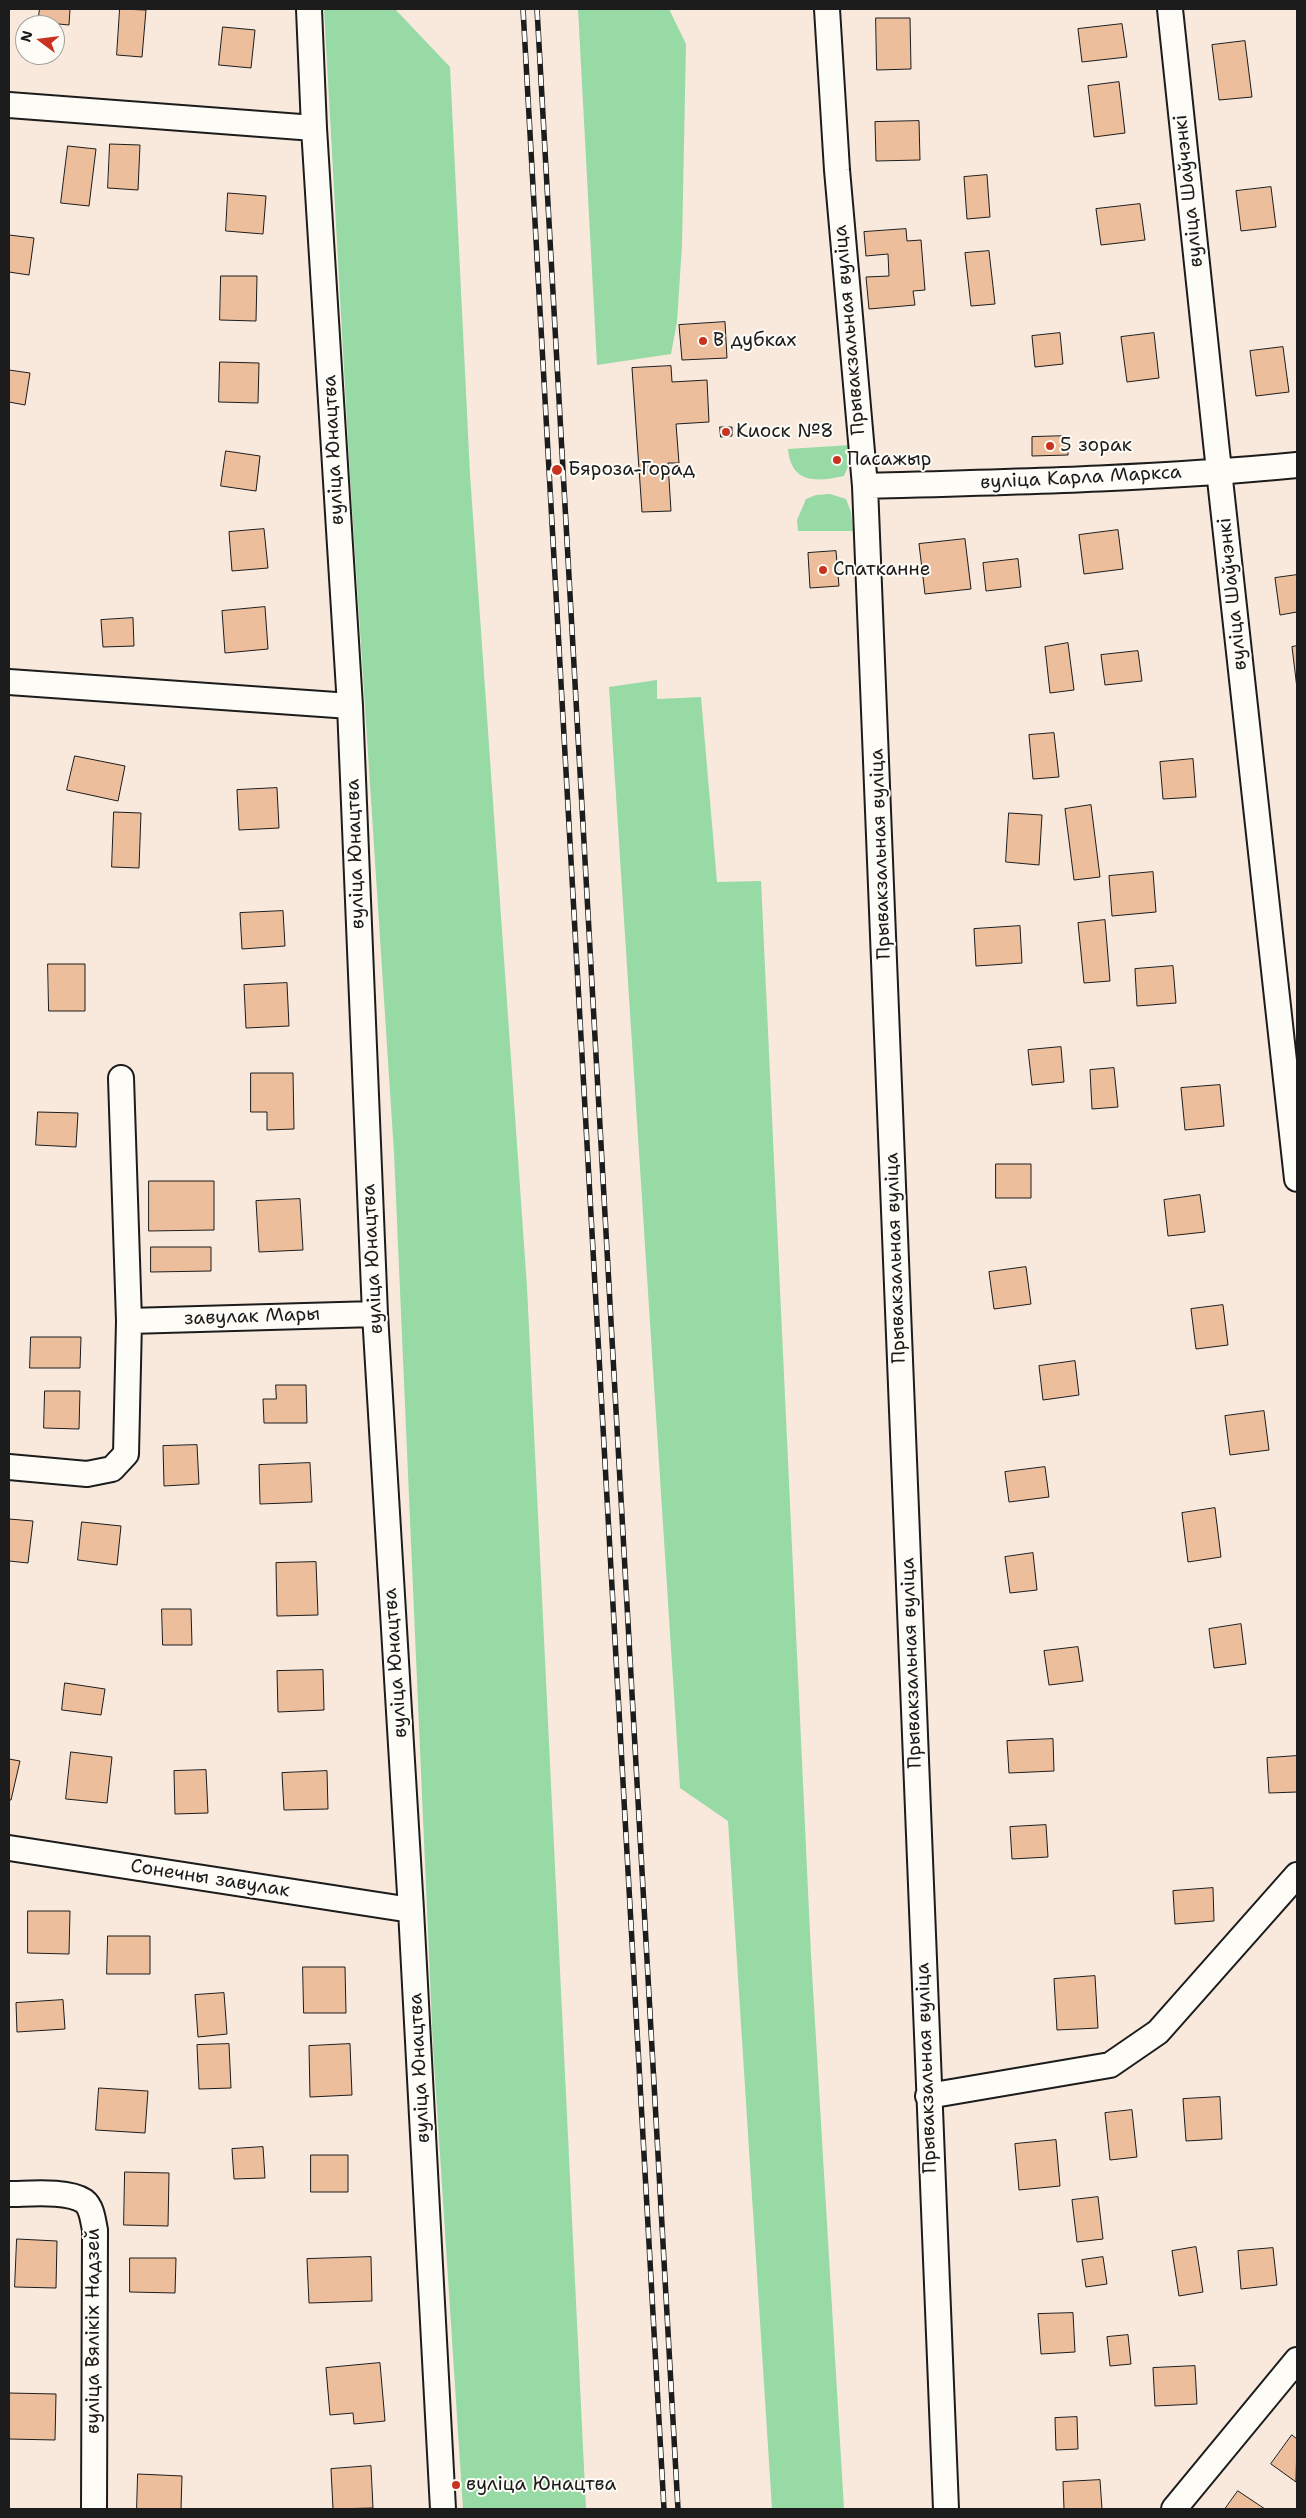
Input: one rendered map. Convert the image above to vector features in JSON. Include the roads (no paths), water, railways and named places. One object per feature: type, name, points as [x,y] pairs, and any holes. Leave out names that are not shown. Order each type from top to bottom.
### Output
[{"type":"street","name":"вуліца Юнацтва","points":[[309,9],[314,128],[350,706],[375,1314],[411,1910],[443,2509]]},
{"type":"street","name":"Прывакзальная вуліца","points":[[827,9],[837,170],[865,486],[880,818],[928,2096],[946,2509]]},
{"type":"street","name":"вуліца Шаўчэнкі","points":[[1170,9],[1297,1179]]},
{"type":"street","points":[[9,105],[314,128]]},
{"type":"street","name":"вуліца Карла Маркса","points":[[865,486],[1040,481],[1297,465]]},
{"type":"street","points":[[9,682],[350,706]]},
{"type":"street","points":[[9,1467],[87,1474],[112,1469],[126,1454],[129,1321],[121,1078]]},
{"type":"street","name":"завулак Мары","points":[[129,1321],[375,1314]]},
{"type":"street","name":"Сонечны завулак","points":[[9,1848],[411,1910]]},
{"type":"street","points":[[928,2096],[1110,2065],[1158,2032],[1297,1876]]},
{"type":"street","name":"вуліца Вялікіх Надзей","points":[[9,2194],[70,2196],[85,2202],[93,2215],[95,2230],[94,2509]]},
{"type":"street","points":[[1174,2509],[1297,2360]]},
{"type":"railway","points":[[523,9],[664,2509]]},
{"type":"railway","points":[[537,9],[678,2509]]},
{"type":"place","name":"В дубках","points":[[703,341]]},
{"type":"place","name":"Киоск №8","points":[[726,432]]},
{"type":"place","name":"5 зорак","points":[[1050,446]]},
{"type":"place","name":"Пасажыр","points":[[837,460]]},
{"type":"place","name":"Бяроза-Горад","points":[[557,470]]},
{"type":"place","name":"Спатканне","points":[[823,570]]},
{"type":"place","name":"вуліца Юнацтва","points":[[456,2485]]}]
